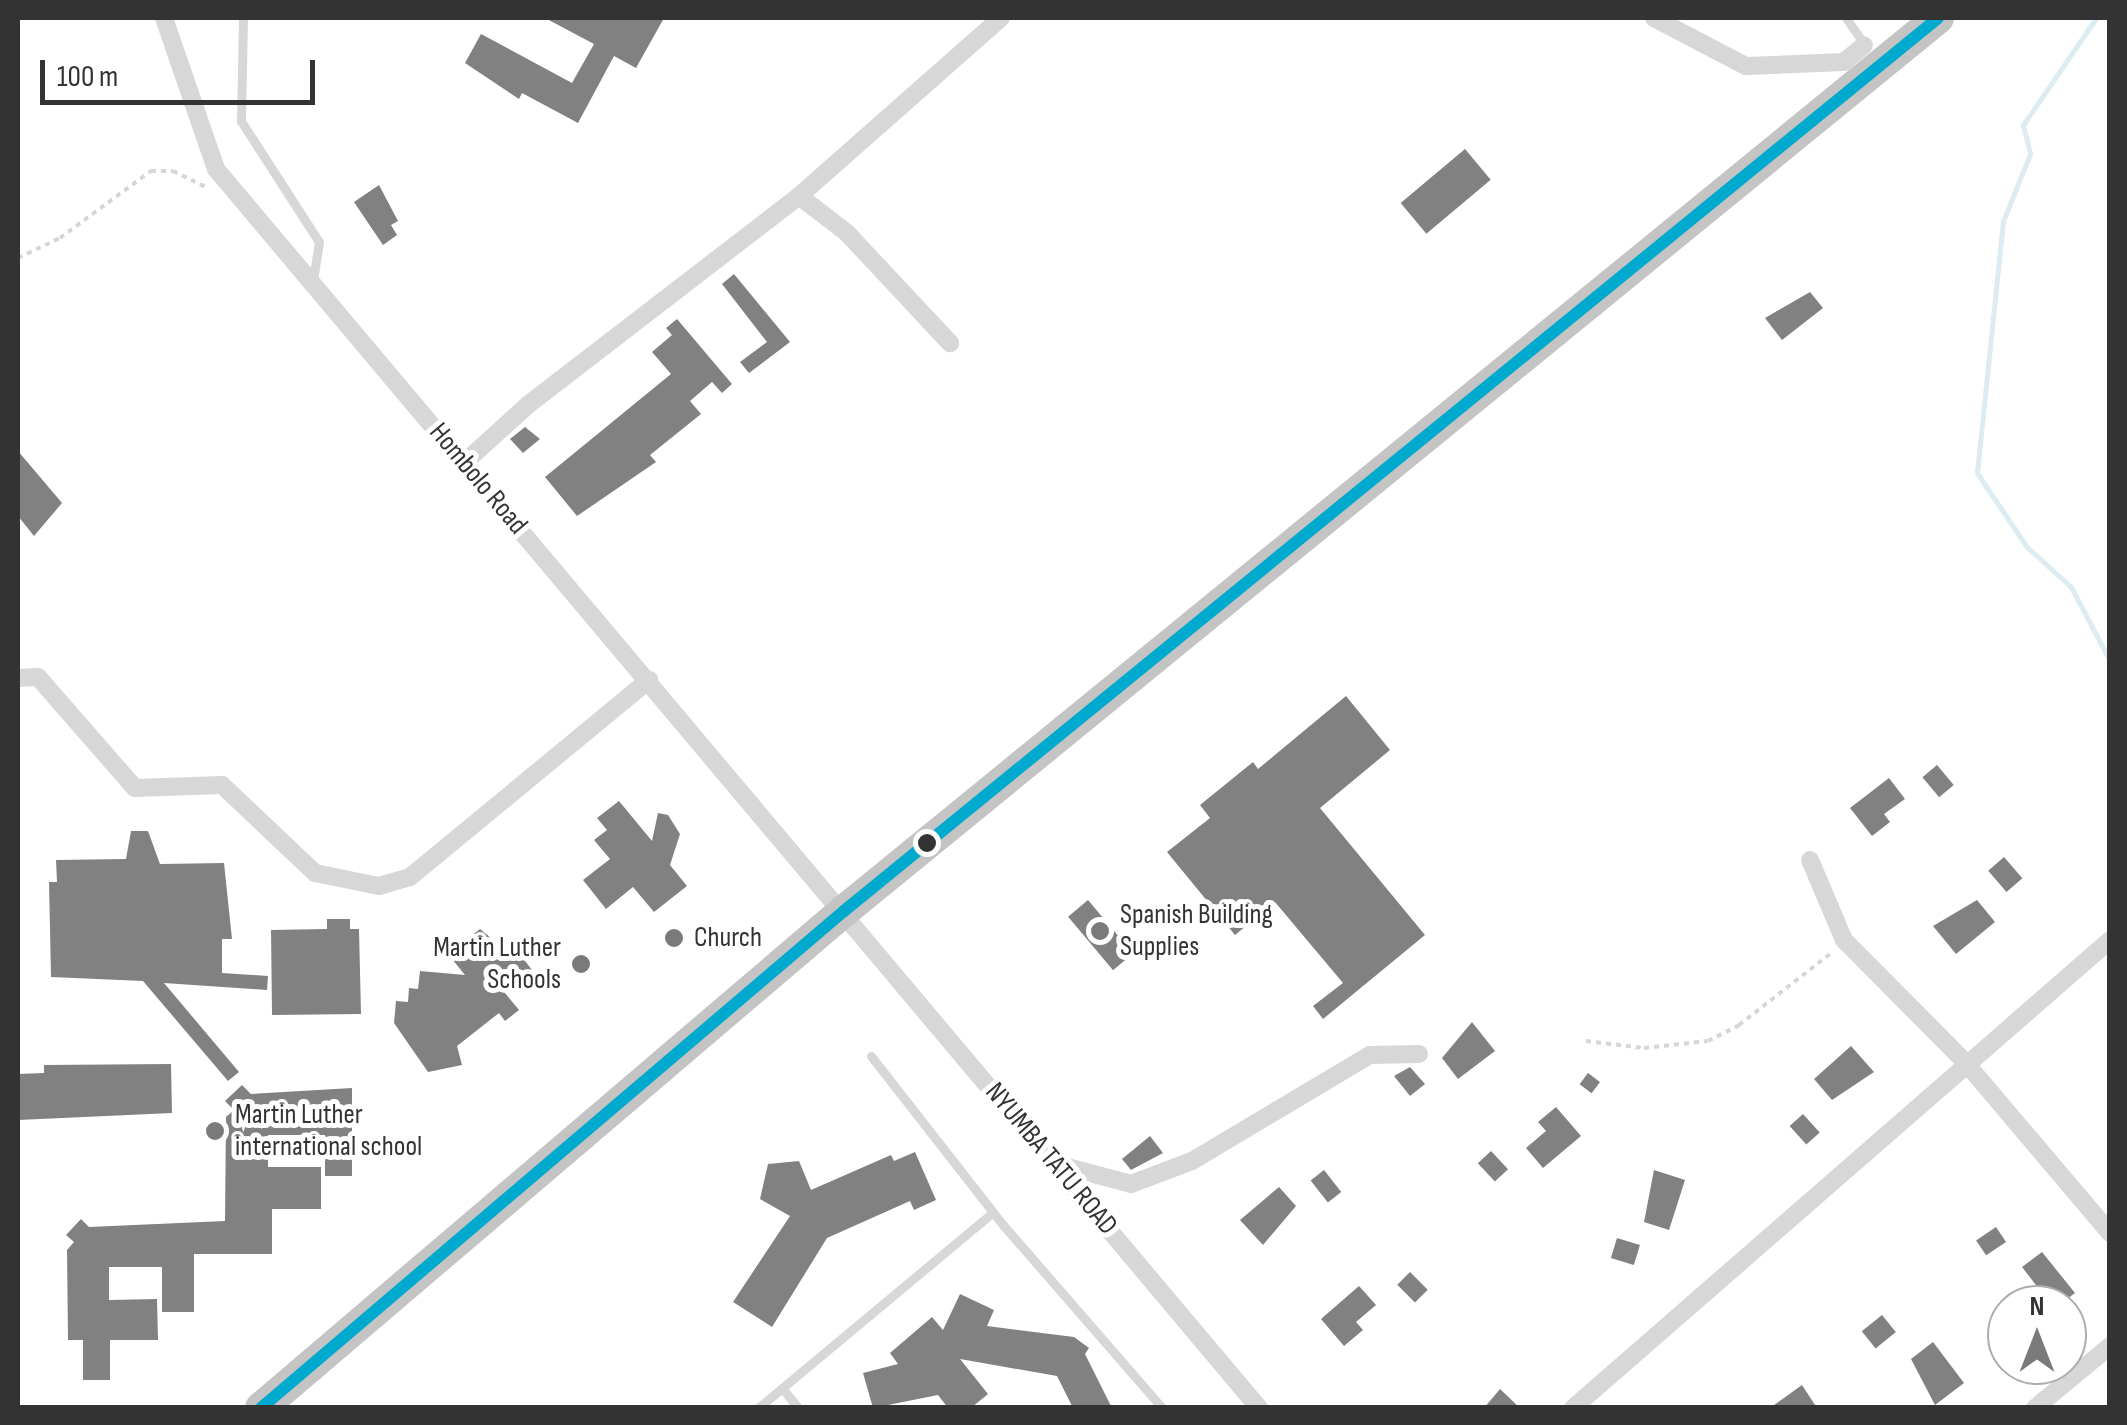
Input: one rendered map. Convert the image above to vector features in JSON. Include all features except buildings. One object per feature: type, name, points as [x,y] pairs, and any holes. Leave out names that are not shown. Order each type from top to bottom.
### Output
[{"type":"highway","points":[[261,1408],[844,910],[1871,54],[1938,18]]},
{"type":"street","name":"Hombolo Road","points":[[164,18],[216,169],[844,910]]},
{"type":"street","points":[[465,462],[529,404],[799,196],[1002,18]]},
{"type":"street","points":[[1654,18],[1746,66],[1844,62],[1871,54]]},
{"type":"street","points":[[799,196],[847,233],[950,344]]},
{"type":"street","points":[[18,678],[38,677],[135,788],[222,786],[315,873],[379,886],[410,877],[649,680]]},
{"type":"street","points":[[1810,860],[1844,940],[1965,1062],[2110,1233]]},
{"type":"street","name":"NYUMBA TATU ROAD","points":[[844,910],[1258,1408]]},
{"type":"street","points":[[1572,1408],[1965,1062],[2110,940]]},
{"type":"street","points":[[1055,1164],[1130,1184],[1192,1161],[1370,1055],[1419,1054]]},
{"type":"street","points":[[2036,1408],[2110,1346]]},
{"type":"lane","points":[[243,18],[241,122],[319,242],[313,283]]},
{"type":"lane","points":[[1846,18],[1871,54]]},
{"type":"lane","points":[[871,1056],[994,1212],[1162,1408]]},
{"type":"lane","points":[[758,1408],[994,1212]]},
{"type":"lane","points":[[782,1388],[798,1408]]},
{"type":"path","points":[[18,258],[60,238],[152,171],[174,172],[222,196]]},
{"type":"path","points":[[1586,1041],[1644,1048],[1708,1041],[1739,1025],[1844,940]]},
{"type":"waterway","points":[[2096,18],[2023,125],[2030,154],[2003,221],[1977,473],[2027,547],[2071,587],[2110,661]]},
{"type":"transit line","points":[[261,1408],[844,911],[1938,18]]},
{"type":"place","name":"Spanish Building Supplies","points":[[1100,931]]},
{"type":"place","name":"Church","points":[[674,938]]},
{"type":"place","name":"Martin Luther Schools","points":[[581,964]]},
{"type":"place","name":"Martin Luther international school","points":[[215,1131]]}]
